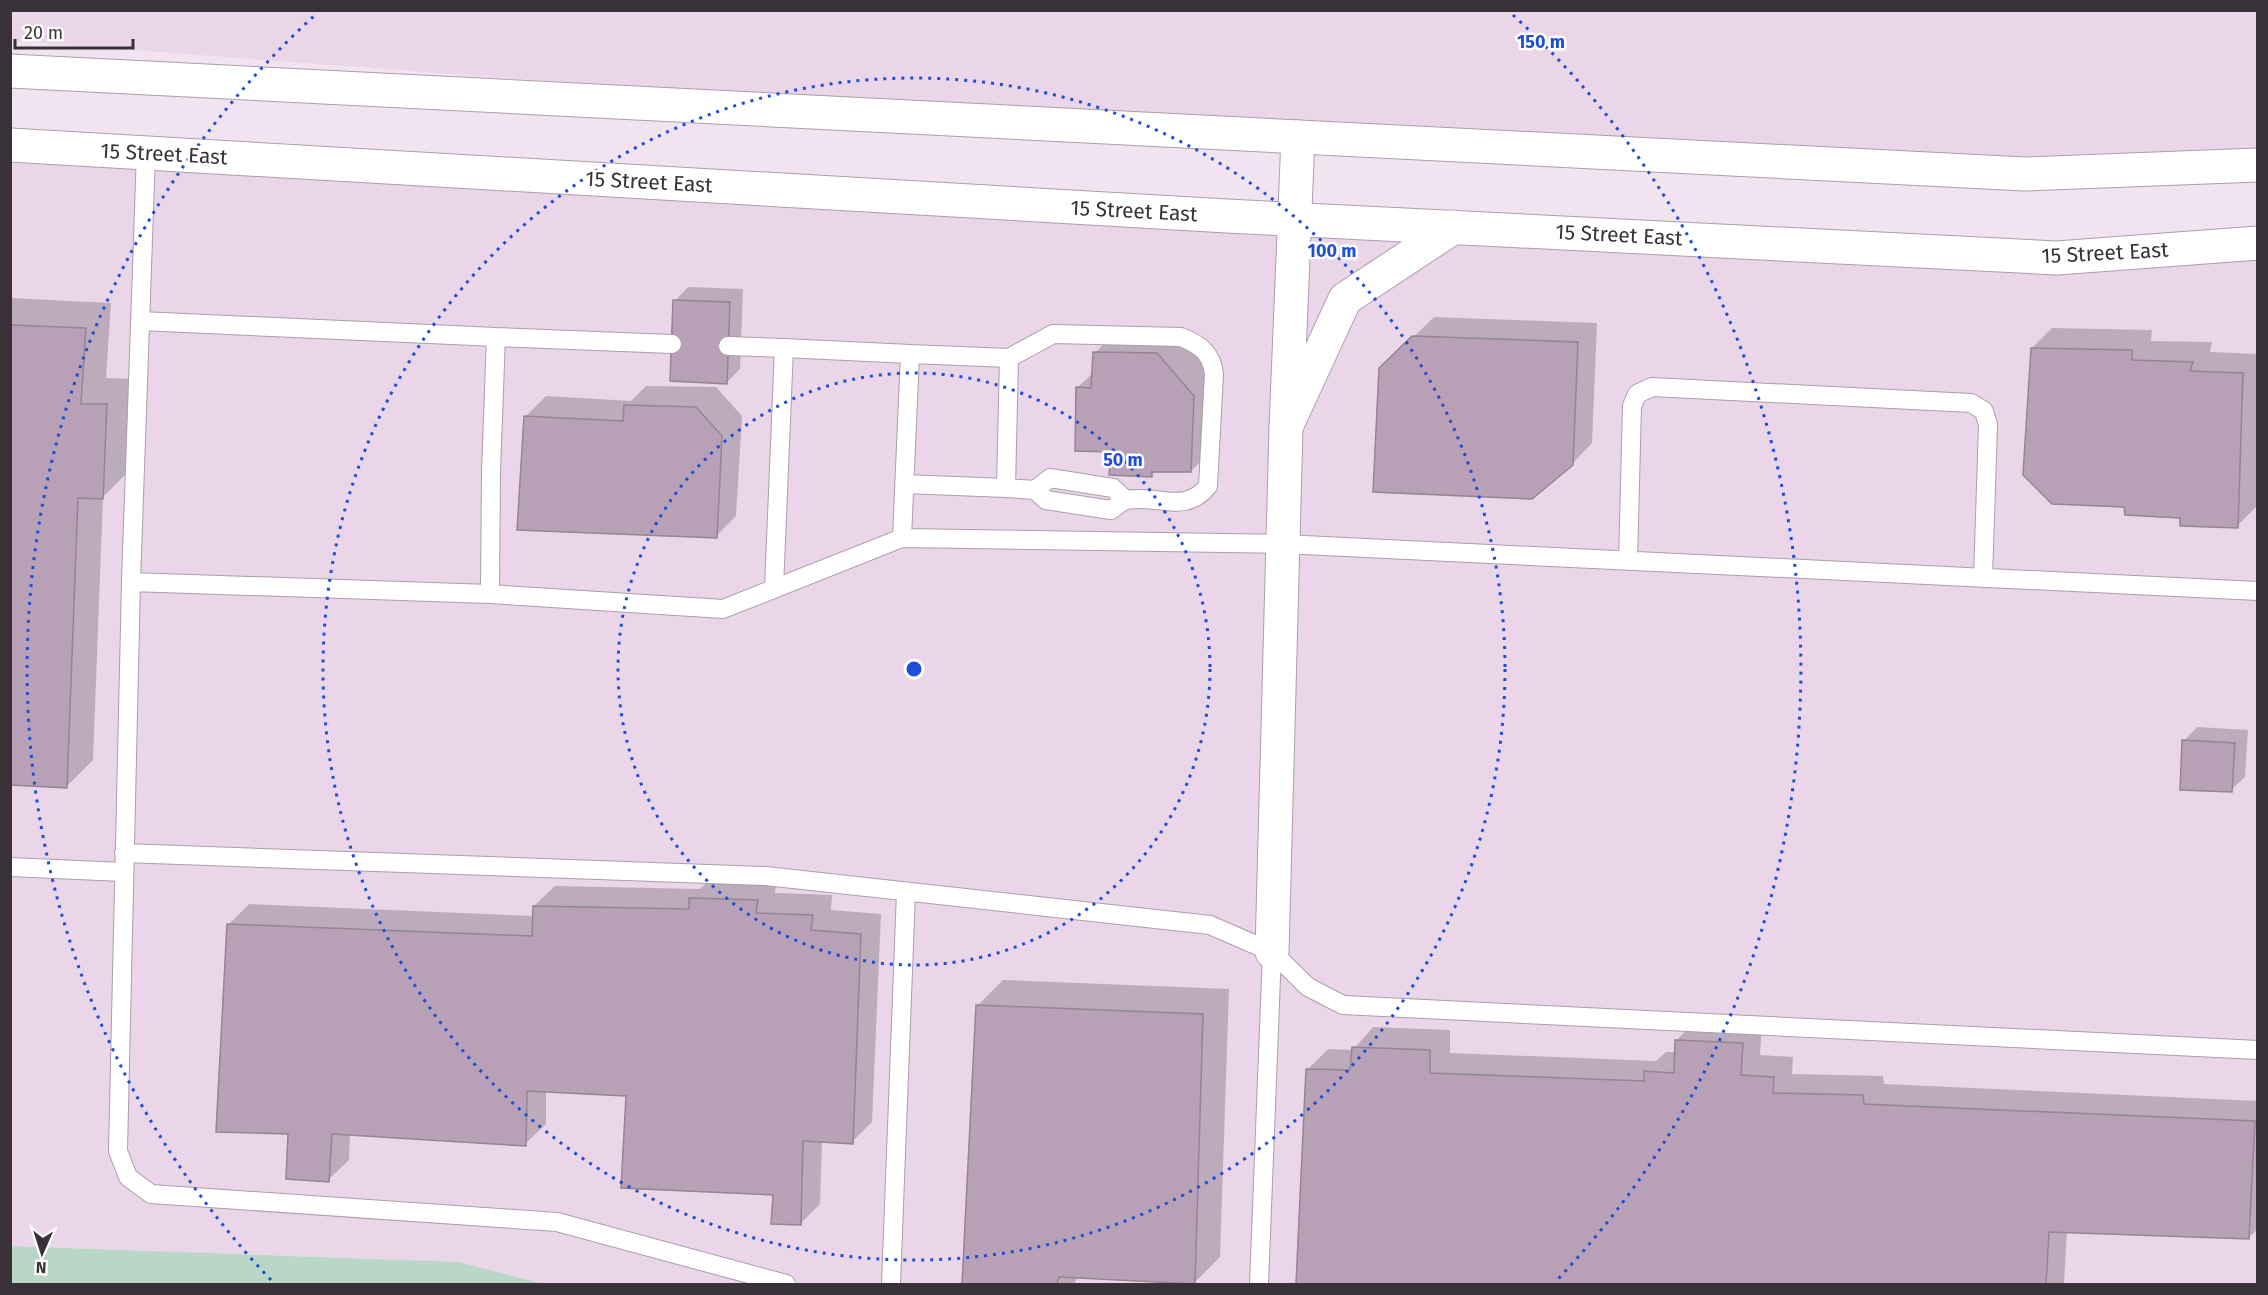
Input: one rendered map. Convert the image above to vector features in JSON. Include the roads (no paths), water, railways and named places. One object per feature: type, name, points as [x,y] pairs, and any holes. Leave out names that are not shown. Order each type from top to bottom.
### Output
[{"type":"main road","points":[[10,71],[2025,174],[2258,165]]},
{"type":"main road","points":[[1272,952],[1286,427],[1298,137]]},
{"type":"main road","name":"15 Street East","points":[[10,145],[1295,220],[2057,258],[2258,243]]},
{"type":"main road","points":[[1286,427],[1345,299],[1454,227]]},
{"type":"lane","points":[[146,153],[131,582],[118,1151],[128,1177],[151,1194],[557,1222],[786,1284]]},
{"type":"lane","points":[[140,321],[672,344]]},
{"type":"lane","points":[[728,346],[1010,358],[1053,334],[1181,337],[1196,343],[1213,362],[1208,486],[1201,495],[1192,500],[1178,502],[1126,500],[1111,510],[1046,500],[1035,490],[904,484]]},
{"type":"lane","points":[[490,594],[490,471],[496,337]]},
{"type":"lane","points":[[774,588],[784,348]]},
{"type":"lane","points":[[902,538],[910,354]]},
{"type":"lane","points":[[1006,488],[1010,358]]},
{"type":"lane","points":[[1628,561],[1632,406],[1637,394],[1652,387],[1971,403],[1984,411],[1988,425],[1983,578]]},
{"type":"lane","points":[[131,582],[490,594],[723,609],[902,538],[1283,544],[2258,591]]},
{"type":"lane","points":[[124,853],[766,876],[1210,925],[1272,952],[1308,987],[1344,1005],[2258,1050]]},
{"type":"lane","points":[[10,867],[123,872]]},
{"type":"lane","points":[[891,1284],[906,892]]},
{"type":"lane","points":[[1259,1284],[1272,952]]}]
